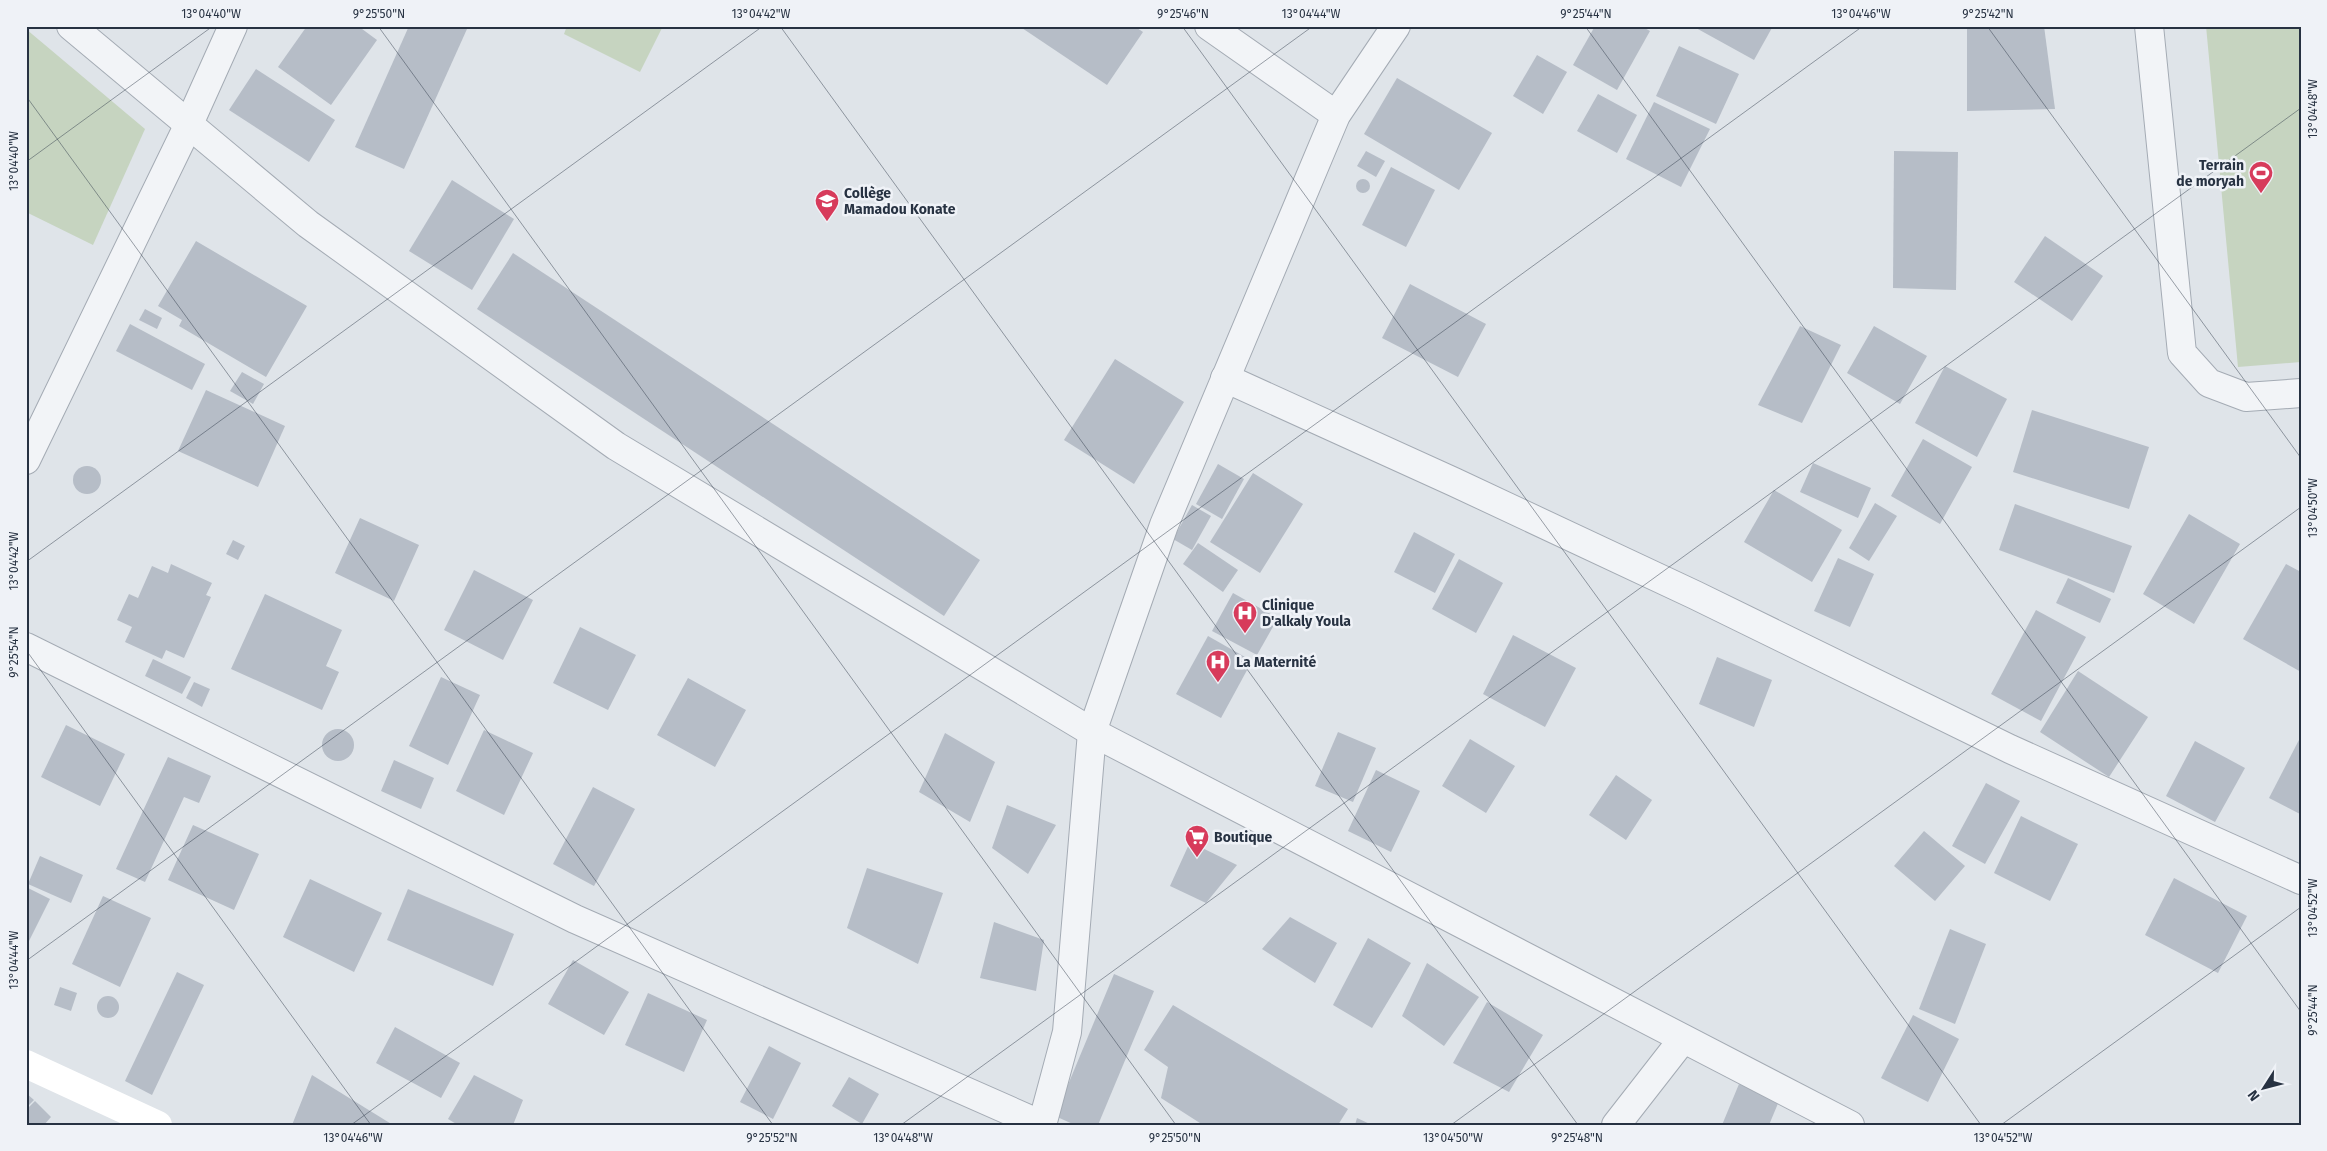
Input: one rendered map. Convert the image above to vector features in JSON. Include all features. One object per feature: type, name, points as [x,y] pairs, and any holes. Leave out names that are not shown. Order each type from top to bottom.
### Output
[{"type":"street","points":[[71,26],[188,126],[308,224],[616,446],[1092,732],[1850,1125]]},
{"type":"street","points":[[26,460],[188,126],[233,26]]},
{"type":"street","points":[[1209,26],[1336,115]]},
{"type":"street","points":[[26,647],[575,919],[1042,1125],[1067,1032],[1092,732],[1164,525],[1336,115],[1396,26]]},
{"type":"street","points":[[2150,26],[2182,353],[2210,383],[2246,397],[2301,393]]},
{"type":"street","points":[[1225,378],[1454,482],[1695,595],[2010,749],[2301,880]]},
{"type":"street","points":[[1616,1125],[1683,1039]]},
{"type":"street","points":[[26,1064],[158,1125]]},
{"type":"green space","points":[[567,26],[663,26],[640,72],[564,34]]},
{"type":"green space","name":"Terrain de moryah","points":[[2206,26],[2301,26],[2301,362],[2238,367]]},
{"type":"green space","points":[[26,29],[145,129],[93,245],[26,212]]},
{"type":"building","points":[[307,26],[358,26],[377,40],[331,105],[278,67]]},
{"type":"building","points":[[409,26],[460,26],[467,29],[404,169],[355,147]]},
{"type":"building","points":[[1019,26],[1134,26],[1143,32],[1107,85]]},
{"type":"building","points":[[1595,26],[1641,26],[1650,31],[1617,90],[1573,65]]},
{"type":"building","points":[[1697,26],[1773,26],[1754,60],[1696,28]]},
{"type":"building","points":[[1967,26],[2044,26],[2055,109],[1967,111]]},
{"type":"building","points":[[1679,46],[1739,74],[1716,124],[1656,96]]},
{"type":"building","points":[[1537,55],[1567,72],[1543,114],[1513,96]]},
{"type":"building","points":[[256,69],[335,120],[309,162],[229,110]]},
{"type":"building","points":[[1397,78],[1492,133],[1459,190],[1364,134]]},
{"type":"building","points":[[1598,94],[1637,115],[1617,153],[1577,131]]},
{"type":"building","points":[[1654,102],[1710,129],[1681,187],[1626,159]]},
{"type":"building","points":[[1366,151],[1385,161],[1376,177],[1357,166]]},
{"type":"building","points":[[1894,151],[1958,152],[1956,290],[1893,288]]},
{"type":"building","points":[[1391,167],[1435,190],[1406,247],[1362,225]]},
{"type":"building","points":[[1360,179],[1366,179],[1370,186],[1366,193],[1360,193],[1356,189],[1356,183]]},
{"type":"building","points":[[452,180],[514,219],[472,290],[409,251]]},
{"type":"building","points":[[2045,236],[2103,276],[2072,321],[2014,282]]},
{"type":"building","points":[[196,241],[307,306],[266,377],[179,326],[182,320],[158,306]]},
{"type":"building","points":[[513,253],[980,560],[944,616],[477,309]]},
{"type":"building","points":[[1410,284],[1486,324],[1458,377],[1382,338]]},
{"type":"building","points":[[145,309],[162,318],[157,329],[139,320]]},
{"type":"building","points":[[130,324],[205,364],[192,390],[116,351]]},
{"type":"building","points":[[1800,326],[1841,345],[1802,423],[1758,405]]},
{"type":"building","points":[[1874,326],[1927,356],[1900,404],[1847,373]]},
{"type":"building","points":[[1115,359],[1184,402],[1134,484],[1064,440]]},
{"type":"building","points":[[1945,366],[2007,399],[1977,457],[1915,423]]},
{"type":"building","points":[[242,372],[264,384],[253,404],[230,391]]},
{"type":"building","points":[[206,390],[285,426],[258,487],[178,451]]},
{"type":"building","points":[[2032,410],[2149,447],[2129,509],[2013,472]]},
{"type":"building","points":[[1923,439],[1972,467],[1940,524],[1891,496]]},
{"type":"building","points":[[1813,463],[1871,488],[1858,518],[1800,492]]},
{"type":"building","points":[[1218,464],[1244,479],[1222,519],[1196,504]]},
{"type":"building","points":[[87,466],[97,470],[101,480],[97,490],[87,494],[77,490],[73,480],[77,470]]},
{"type":"building","points":[[1253,473],[1303,504],[1260,573],[1210,542]]},
{"type":"building","points":[[1774,490],[1842,530],[1812,582],[1744,542]]},
{"type":"building","points":[[1875,503],[1897,516],[1869,561],[1849,548]]},
{"type":"building","points":[[2015,504],[2132,546],[2114,593],[1999,550]]},
{"type":"building","points":[[1192,505],[1211,516],[1192,550],[1173,539]]},
{"type":"building","points":[[2189,514],[2240,544],[2194,624],[2143,594]]},
{"type":"building","points":[[360,518],[419,545],[394,601],[335,573]]},
{"type":"building","points":[[1414,532],[1455,554],[1435,593],[1394,572]]},
{"type":"building","points":[[233,540],[245,546],[238,560],[226,554]]},
{"type":"building","points":[[1198,543],[1238,570],[1223,592],[1183,564]]},
{"type":"building","points":[[1838,558],[1874,574],[1850,627],[1814,611]]},
{"type":"building","points":[[1459,559],[1503,583],[1476,633],[1432,609]]},
{"type":"building","points":[[171,564],[212,583],[206,595],[211,597],[184,658],[166,650],[162,659],[125,642],[132,627],[117,620],[129,594],[138,598],[152,566],[168,573]]},
{"type":"building","points":[[2286,564],[2301,572],[2301,672],[2243,639]]},
{"type":"building","points":[[474,570],[533,600],[503,660],[444,630]]},
{"type":"building","points":[[2068,578],[2111,599],[2100,623],[2056,603]]},
{"type":"building","points":[[1233,593],[1278,618],[1257,655],[1212,631]]},
{"type":"building","points":[[265,594],[342,630],[326,666],[339,672],[322,710],[231,669]]},
{"type":"building","points":[[2036,610],[2086,637],[2041,721],[1991,694]]},
{"type":"building","points":[[580,627],[636,655],[608,710],[553,683]]},
{"type":"building","points":[[1513,635],[1576,668],[1545,727],[1483,694]]},
{"type":"building","points":[[1208,636],[1252,661],[1221,718],[1176,694]]},
{"type":"building","points":[[1717,657],[1772,680],[1754,727],[1699,704]]},
{"type":"building","points":[[153,659],[191,677],[182,694],[145,676]]},
{"type":"building","points":[[2078,671],[2148,717],[2109,777],[2040,732]]},
{"type":"building","points":[[441,677],[480,695],[448,765],[409,746]]},
{"type":"building","points":[[688,678],[746,710],[715,767],[657,735]]},
{"type":"building","points":[[194,682],[210,689],[202,707],[186,698]]},
{"type":"building","points":[[66,725],[125,754],[100,806],[41,777]]},
{"type":"building","points":[[338,729],[344,730],[349,734],[353,739],[353,751],[349,756],[344,760],[338,761],[332,760],[327,756],[323,751],[322,745],[323,739],[327,734],[332,730]]},
{"type":"building","points":[[484,730],[533,753],[504,815],[456,791]]},
{"type":"building","points":[[1338,732],[1376,748],[1353,802],[1315,786]]},
{"type":"building","points":[[945,733],[995,762],[970,822],[919,792]]},
{"type":"building","points":[[2301,736],[2301,812],[2300,814],[2269,798]]},
{"type":"building","points":[[1470,739],[1515,766],[1486,813],[1442,786]]},
{"type":"building","points":[[2195,741],[2245,768],[2215,822],[2166,796]]},
{"type":"building","points":[[168,757],[211,776],[199,803],[184,797],[145,882],[116,869]]},
{"type":"building","points":[[394,760],[434,778],[421,809],[381,791]]},
{"type":"building","points":[[1376,770],[1420,791],[1391,852],[1348,831]]},
{"type":"building","points":[[1616,775],[1652,800],[1626,840],[1589,815]]},
{"type":"building","points":[[1986,783],[2020,801],[1985,864],[1952,846]]},
{"type":"building","points":[[593,787],[635,809],[594,886],[553,864]]},
{"type":"building","points":[[1007,805],[1056,825],[1028,874],[992,848]]},
{"type":"building","points":[[2021,816],[2078,844],[2050,901],[1994,873]]},
{"type":"building","points":[[193,825],[259,854],[234,910],[168,880]]},
{"type":"building","points":[[1924,831],[1965,866],[1935,901],[1894,866]]},
{"type":"building","points":[[1190,842],[1237,865],[1206,903],[1170,886]]},
{"type":"building","points":[[40,856],[83,875],[71,903],[28,884]]},
{"type":"building","points":[[867,868],[943,893],[918,964],[847,928]]},
{"type":"building","points":[[2174,878],[2247,916],[2218,973],[2145,935]]},
{"type":"building","points":[[310,879],[382,913],[354,972],[283,937]]},
{"type":"building","points":[[26,887],[50,899],[26,947]]},
{"type":"building","points":[[408,889],[514,934],[493,986],[387,940]]},
{"type":"building","points":[[103,896],[151,918],[120,987],[72,964]]},
{"type":"building","points":[[1290,917],[1337,943],[1315,983],[1262,949]]},
{"type":"building","points":[[994,922],[1044,940],[1036,991],[980,978]]},
{"type":"building","points":[[1950,929],[1986,944],[1955,1024],[1919,1009]]},
{"type":"building","points":[[1368,938],[1411,963],[1372,1028],[1333,1005]]},
{"type":"building","points":[[573,960],[629,992],[604,1035],[548,1004]]},
{"type":"building","points":[[1427,963],[1479,997],[1444,1046],[1402,1016]]},
{"type":"building","points":[[177,972],[204,985],[152,1095],[125,1081]]},
{"type":"building","points":[[1114,974],[1154,991],[1098,1125],[1075,1125],[1055,1116]]},
{"type":"building","points":[[60,987],[77,993],[71,1011],[54,1005]]},
{"type":"building","points":[[648,993],[707,1020],[684,1072],[625,1045]]},
{"type":"building","points":[[108,996],[116,999],[119,1007],[116,1015],[108,1018],[100,1015],[97,1007],[100,999]]},
{"type":"building","points":[[1487,1002],[1543,1035],[1509,1092],[1453,1063]]},
{"type":"building","points":[[1173,1005],[1348,1109],[1338,1125],[1203,1125],[1161,1098],[1168,1067],[1144,1050]]},
{"type":"building","points":[[1913,1015],[1959,1039],[1928,1102],[1881,1078]]},
{"type":"building","points":[[395,1027],[460,1063],[441,1098],[376,1063]]},
{"type":"building","points":[[769,1046],[801,1063],[773,1119],[740,1102]]},
{"type":"building","points":[[312,1075],[393,1125],[292,1125]]},
{"type":"building","points":[[474,1075],[523,1100],[513,1125],[458,1125],[448,1119]]},
{"type":"building","points":[[849,1077],[879,1094],[862,1124],[832,1106]]},
{"type":"building","points":[[1739,1084],[1779,1101],[1769,1125],[1722,1125]]},
{"type":"building","points":[[26,1093],[34,1100],[26,1108]]},
{"type":"building","points":[[35,1101],[51,1117],[44,1125],[26,1125],[26,1110]]},
{"type":"building","points":[[1357,1118],[1372,1125],[1355,1125]]},
{"type":"place","name":"Terrain de moryah","points":[[2261,194]]},
{"type":"place","name":"Collège Mamadou Konate","points":[[827,222]]},
{"type":"place","name":"Clinique D'alkaly Youla","points":[[1245,634]]},
{"type":"place","name":"La Maternité","points":[[1218,683]]},
{"type":"place","name":"Boutique","points":[[1197,858]]}]
